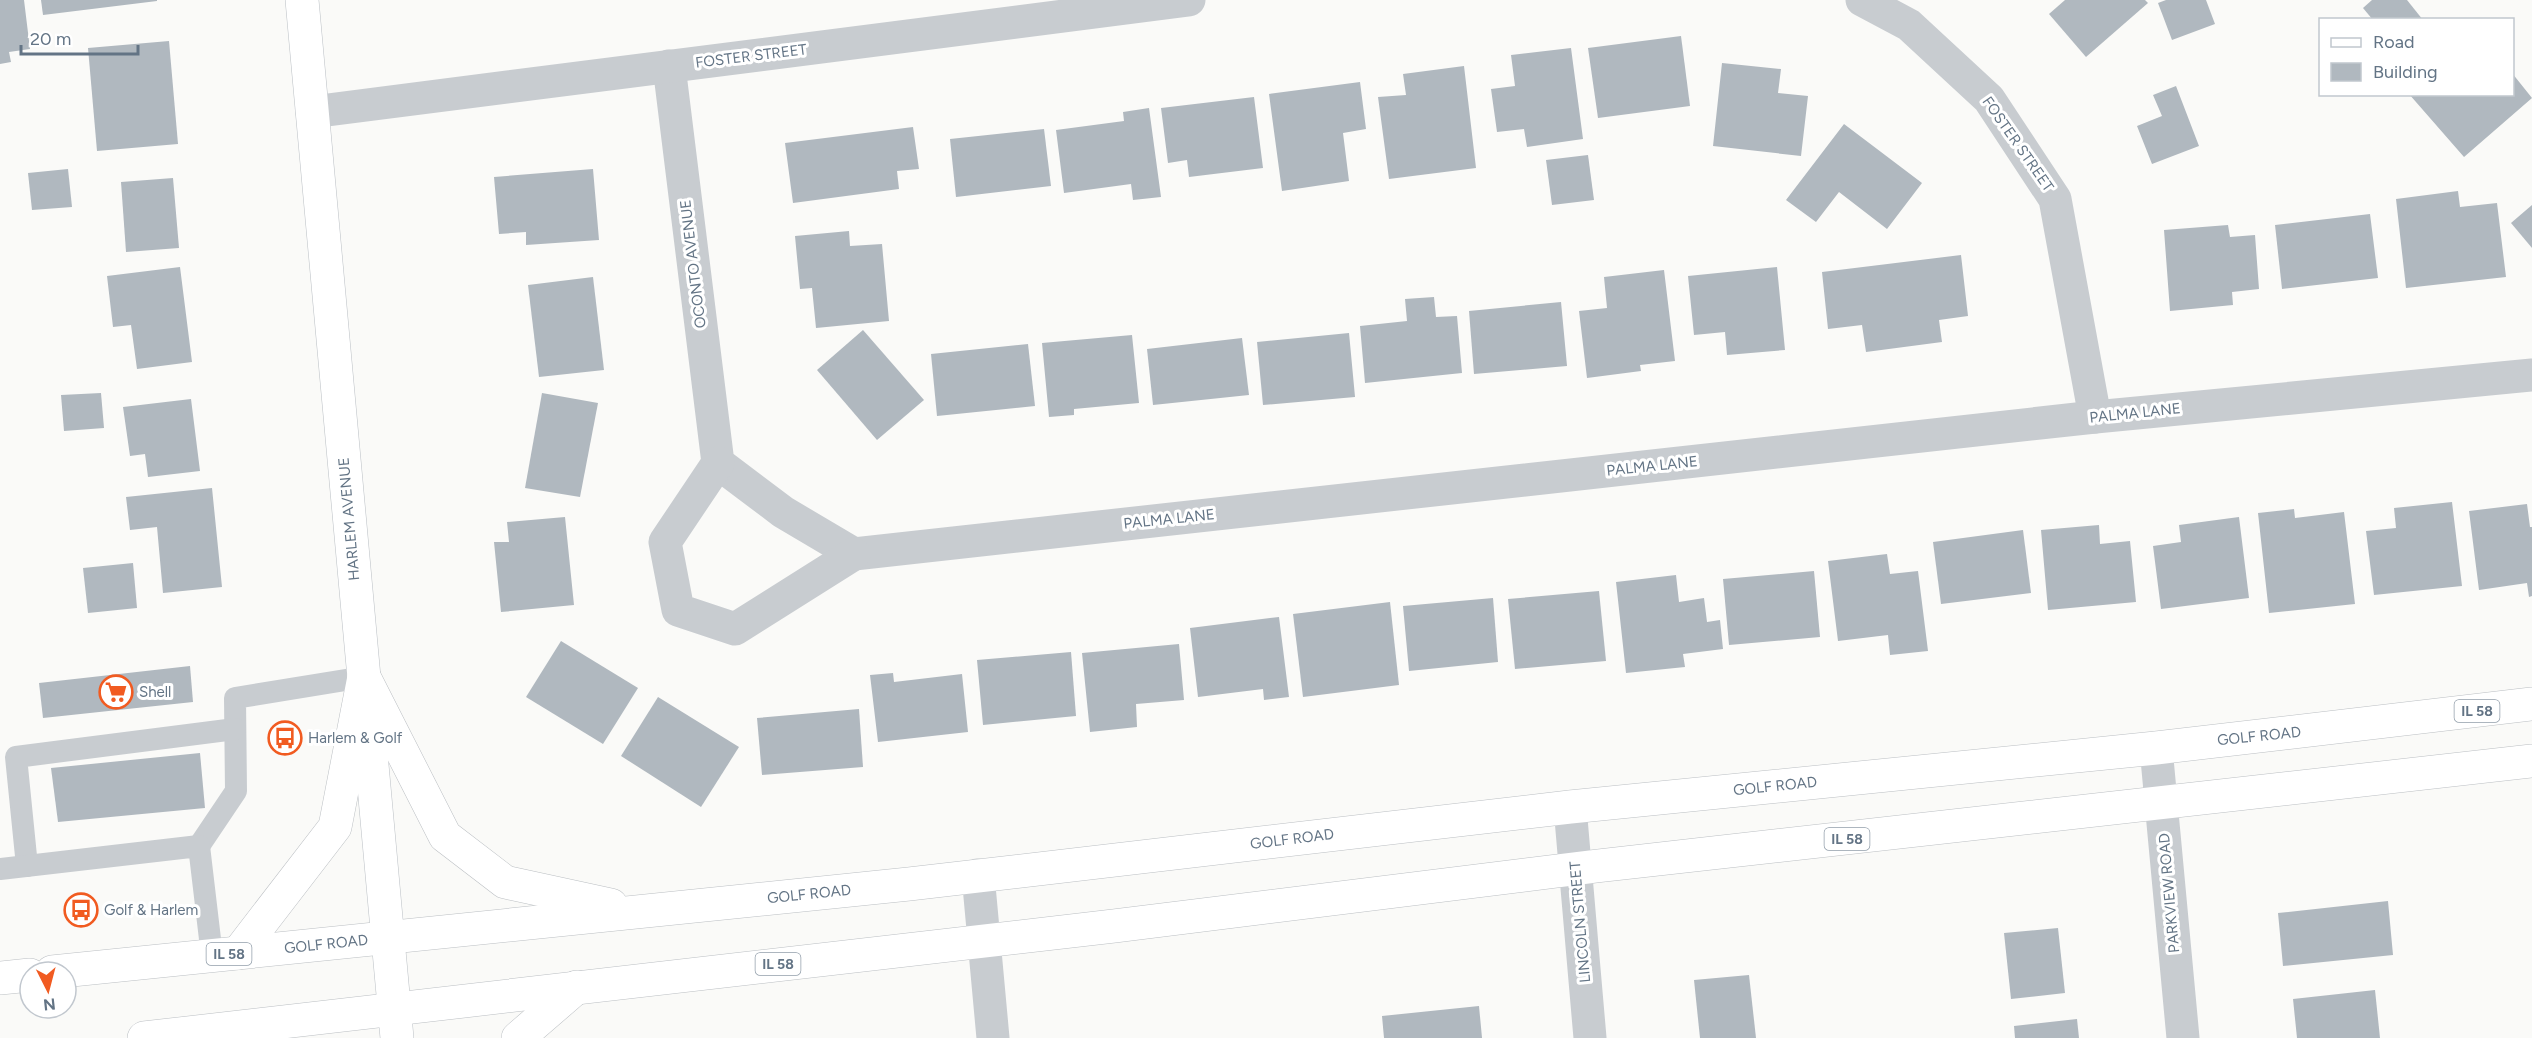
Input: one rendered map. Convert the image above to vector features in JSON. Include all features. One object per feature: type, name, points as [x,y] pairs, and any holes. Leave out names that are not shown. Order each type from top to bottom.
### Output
[{"type":"main road","name":"HARLEM AVENUE","points":[[302,0],[396,1024]]},
{"type":"main road","points":[[364,676],[445,836],[505,882],[642,911]]},
{"type":"main road","points":[[225,954],[335,827],[364,676]]},
{"type":"main road","name":"GOLF ROAD","points":[[78,969],[978,875],[1570,807],[2156,748],[2532,705]]},
{"type":"main road","name":"IL 58","points":[[146,1038],[396,1024],[577,987],[1575,869],[2532,761]]},
{"type":"main road","points":[[0,978],[18,976]]},
{"type":"main road","points":[[518,1038],[577,987]]},
{"type":"street","name":"FOSTER STREET","points":[[312,112],[669,66],[1064,8],[1190,0]]},
{"type":"street","name":"FOSTER STREET","points":[[1862,0],[1909,25],[1989,99],[2055,199],[2095,417]]},
{"type":"street","name":"OCONTO AVENUE","points":[[669,66],[717,463]]},
{"type":"street","name":"PALMA LANE","points":[[854,554],[2095,417],[2532,375]]},
{"type":"street","points":[[717,463],[783,512],[854,554],[735,629],[678,610],[665,542],[717,463]]},
{"type":"street","name":"PARKVIEW ROAD","points":[[2156,748],[2183,1038]]},
{"type":"street","name":"LINCOLN STREET","points":[[1570,807],[1590,1038]]},
{"type":"street","points":[[978,875],[993,1038]]},
{"type":"lane","points":[[225,954],[199,846],[236,791],[234,698],[364,676]]},
{"type":"lane","points":[[27,866],[16,757],[235,729]]},
{"type":"lane","points":[[0,869],[199,846]]},
{"type":"building","points":[[0,0],[24,0],[30,49],[9,52],[11,62],[0,64]]},
{"type":"building","points":[[41,0],[157,0],[157,1],[43,15]]},
{"type":"building","points":[[2065,0],[2145,0],[2148,3],[2086,57],[2049,14]]},
{"type":"building","points":[[2166,0],[2206,0],[2215,24],[2172,40],[2158,3]]},
{"type":"building","points":[[2372,0],[2407,0],[2421,18],[2371,18],[2363,8]]},
{"type":"building","points":[[1681,36],[1690,106],[1598,118],[1588,48]]},
{"type":"building","points":[[169,41],[178,144],[97,151],[88,48]]},
{"type":"building","points":[[1571,48],[1583,139],[1527,147],[1524,129],[1497,132],[1491,89],[1515,86],[1511,55]]},
{"type":"building","points":[[1722,63],[1781,69],[1778,93],[1808,96],[1801,156],[1713,146]]},
{"type":"building","points":[[1464,66],[1476,168],[1389,179],[1378,97],[1406,95],[1403,74]]},
{"type":"building","points":[[2514,76],[2532,98],[2464,157],[2411,96],[2514,96]]},
{"type":"building","points":[[1360,82],[1366,129],[1343,133],[1349,181],[1282,191],[1269,94]]},
{"type":"building","points":[[2176,86],[2199,146],[2152,164],[2137,126],[2162,116],[2153,95]]},
{"type":"building","points":[[1254,97],[1263,168],[1189,177],[1187,160],[1168,163],[1161,108]]},
{"type":"building","points":[[1149,108],[1161,197],[1133,200],[1131,184],[1064,193],[1056,130],[1124,121],[1123,112]]},
{"type":"building","points":[[1844,124],[1922,183],[1887,229],[1839,192],[1816,222],[1786,200]]},
{"type":"building","points":[[913,127],[919,169],[897,171],[899,189],[793,203],[785,143]]},
{"type":"building","points":[[1044,129],[1051,186],[956,197],[950,139]]},
{"type":"building","points":[[1588,155],[1594,200],[1552,205],[1546,160]]},
{"type":"building","points":[[68,169],[72,207],[32,210],[28,173]]},
{"type":"building","points":[[593,169],[599,240],[526,245],[526,232],[499,234],[494,177]]},
{"type":"building","points":[[173,178],[179,248],[126,252],[121,182]]},
{"type":"building","points":[[2458,191],[2460,207],[2497,203],[2506,277],[2406,288],[2396,199]]},
{"type":"building","points":[[2532,205],[2532,248],[2511,223]]},
{"type":"building","points":[[2370,214],[2378,278],[2282,289],[2275,225]]},
{"type":"building","points":[[2228,225],[2230,237],[2255,235],[2259,289],[2232,292],[2233,305],[2170,311],[2164,230]]},
{"type":"building","points":[[849,231],[850,246],[882,244],[889,321],[816,328],[812,288],[800,289],[795,236]]},
{"type":"building","points":[[1961,255],[1968,316],[1939,320],[1942,342],[1866,352],[1862,325],[1828,329],[1822,272]]},
{"type":"building","points":[[180,267],[192,362],[137,369],[131,325],[113,327],[107,276]]},
{"type":"building","points":[[1777,267],[1785,350],[1727,355],[1725,332],[1694,335],[1688,276]]},
{"type":"building","points":[[1664,270],[1675,361],[1640,365],[1641,371],[1587,378],[1579,311],[1607,308],[1604,277]]},
{"type":"building","points":[[593,277],[604,370],[539,377],[528,285]]},
{"type":"building","points":[[1434,297],[1436,317],[1457,316],[1462,373],[1365,383],[1360,326],[1407,321],[1405,299]]},
{"type":"building","points":[[1561,302],[1567,366],[1474,374],[1469,311]]},
{"type":"building","points":[[863,330],[924,400],[877,440],[817,370]]},
{"type":"building","points":[[1349,333],[1355,397],[1263,405],[1257,342]]},
{"type":"building","points":[[1132,335],[1139,403],[1074,409],[1074,415],[1049,417],[1042,343]]},
{"type":"building","points":[[1242,338],[1249,395],[1153,405],[1147,349]]},
{"type":"building","points":[[1028,344],[1035,406],[937,416],[931,354]]},
{"type":"building","points":[[101,393],[104,428],[64,431],[61,395]]},
{"type":"building","points":[[542,393],[598,403],[580,497],[525,488]]},
{"type":"building","points":[[191,399],[200,471],[148,477],[145,454],[130,456],[123,407]]},
{"type":"building","points":[[212,488],[222,587],[163,593],[157,527],[130,530],[126,497]]},
{"type":"building","points":[[2452,502],[2462,586],[2374,595],[2366,531],[2396,528],[2394,508]]},
{"type":"building","points":[[2527,504],[2530,527],[2532,527],[2532,596],[2529,597],[2527,583],[2479,590],[2469,511]]},
{"type":"building","points":[[2294,509],[2295,518],[2344,512],[2355,604],[2269,613],[2258,513]]},
{"type":"building","points":[[565,517],[574,605],[501,612],[494,542],[509,542],[507,522]]},
{"type":"building","points":[[2239,517],[2249,598],[2161,609],[2153,546],[2181,542],[2179,525]]},
{"type":"building","points":[[2099,525],[2100,544],[2130,541],[2136,602],[2048,610],[2041,530]]},
{"type":"building","points":[[2023,530],[2031,593],[1941,604],[1933,542]]},
{"type":"building","points":[[1887,554],[1890,574],[1918,571],[1928,651],[1890,655],[1888,635],[1838,641],[1828,561]]},
{"type":"building","points":[[133,563],[137,608],[88,613],[83,568]]},
{"type":"building","points":[[1814,571],[1820,637],[1729,645],[1723,579]]},
{"type":"building","points":[[1676,575],[1679,602],[1704,598],[1707,622],[1720,620],[1723,649],[1683,654],[1685,667],[1626,673],[1616,582]]},
{"type":"building","points":[[1599,591],[1606,661],[1515,669],[1508,599]]},
{"type":"building","points":[[1493,598],[1498,662],[1409,671],[1403,606]]},
{"type":"building","points":[[1390,602],[1399,685],[1303,697],[1293,614]]},
{"type":"building","points":[[1279,617],[1289,697],[1264,700],[1263,689],[1198,697],[1190,628]]},
{"type":"building","points":[[561,641],[638,688],[603,744],[526,697]]},
{"type":"building","points":[[1179,644],[1184,700],[1136,704],[1137,727],[1090,732],[1082,653]]},
{"type":"building","points":[[1071,652],[1076,716],[983,725],[977,660]]},
{"type":"building","name":"Shell","points":[[190,666],[193,702],[43,718],[39,683]]},
{"type":"building","points":[[893,673],[894,682],[962,674],[968,732],[878,742],[870,675]]},
{"type":"building","points":[[658,697],[739,747],[701,807],[621,756]]},
{"type":"building","points":[[859,709],[863,767],[762,775],[757,718]]},
{"type":"building","points":[[200,753],[205,808],[58,822],[51,768]]},
{"type":"building","points":[[2388,901],[2393,955],[2283,966],[2278,913]]},
{"type":"building","points":[[2058,928],[2065,993],[2011,999],[2004,933]]},
{"type":"building","points":[[1749,975],[1756,1038],[1700,1038],[1694,980]]},
{"type":"building","points":[[2375,990],[2380,1038],[2297,1038],[2293,999]]},
{"type":"building","points":[[1479,1006],[1482,1038],[1384,1038],[1382,1016]]},
{"type":"building","points":[[2077,1019],[2079,1038],[2015,1038],[2014,1026]]},
{"type":"place","name":"Shell","points":[[116,692]]},
{"type":"place","name":"Harlem & Golf","points":[[285,738]]},
{"type":"place","name":"Golf & Harlem","points":[[81,910]]}]
